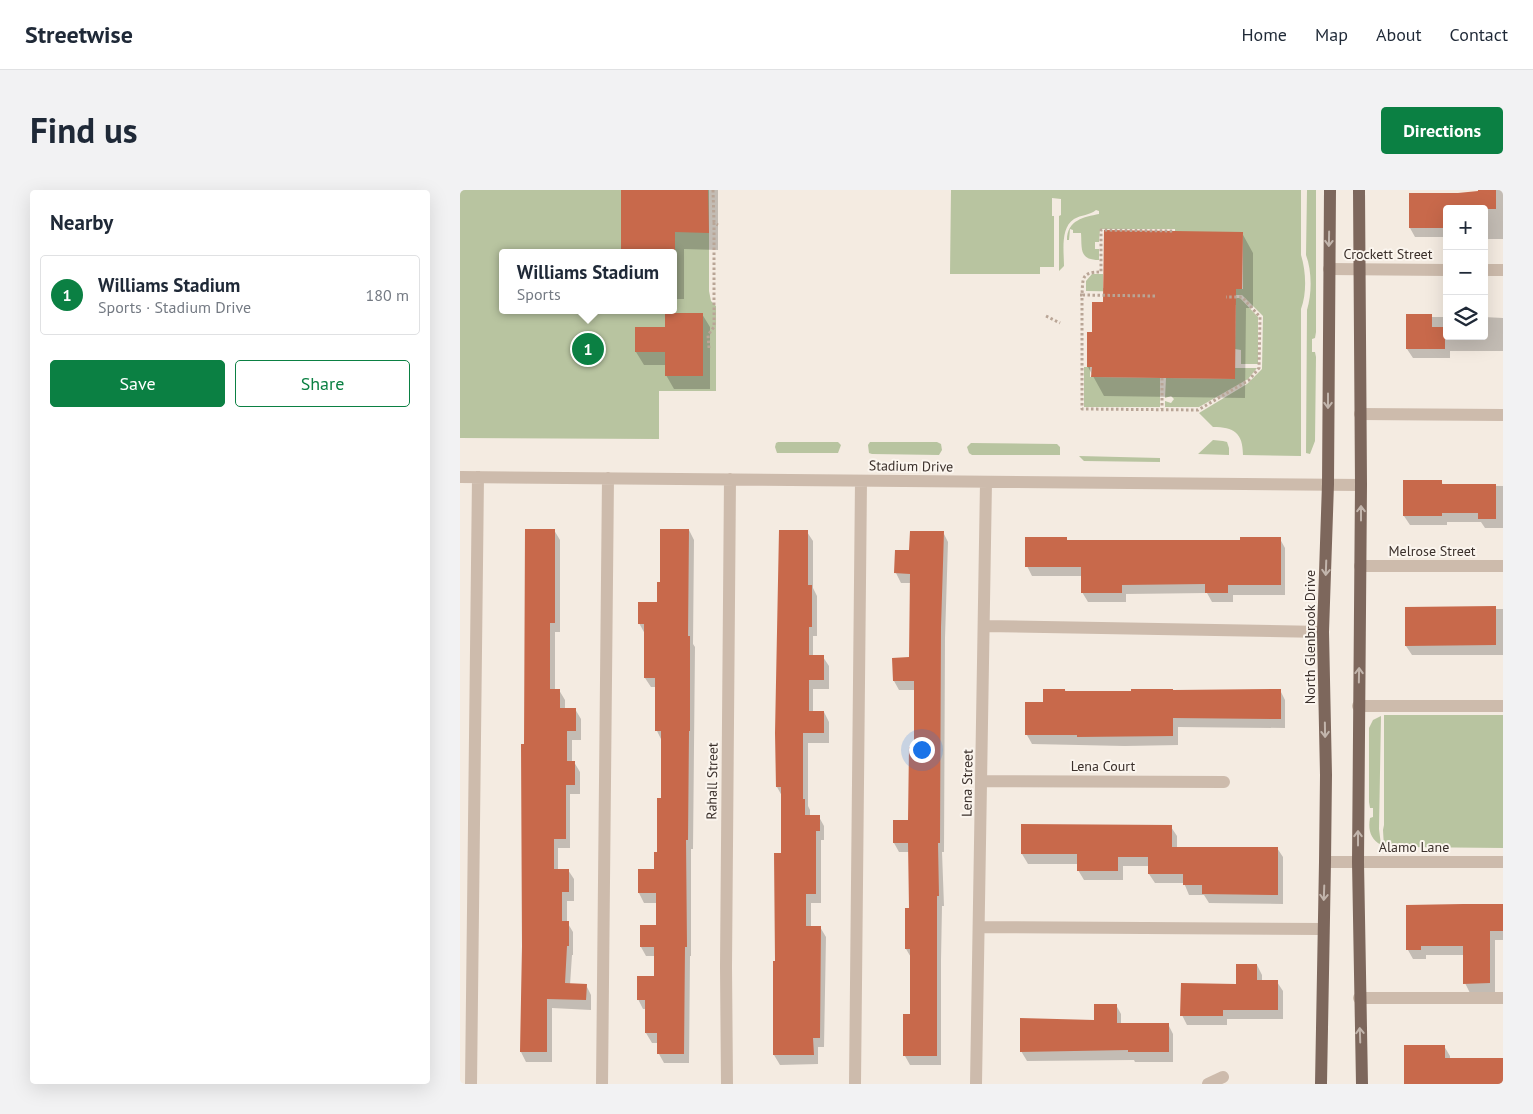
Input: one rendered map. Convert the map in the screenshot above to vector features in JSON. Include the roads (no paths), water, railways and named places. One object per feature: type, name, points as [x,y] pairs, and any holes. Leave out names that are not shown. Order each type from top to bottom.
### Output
[{"type":"main road","name":"North Glenbrook Drive","points":[[1321,1084],[1326,775],[1323,632],[1328,484],[1330,190]]},
{"type":"main road","points":[[1359,190],[1361,485],[1358,862],[1362,1084]]},
{"type":"street","name":"Crockett Street","points":[[1329,269],[1443,270]]},
{"type":"street","points":[[1488,270],[1503,270]]},
{"type":"street","points":[[1360,414],[1503,415]]},
{"type":"street","name":"Stadium Drive","points":[[460,476],[1361,485]]},
{"type":"street","points":[[471,1084],[478,477]]},
{"type":"street","points":[[602,1084],[608,478]]},
{"type":"street","name":"Rahall Street","points":[[728,1084],[726,967],[730,479]]},
{"type":"street","points":[[855,1084],[861,481]]},
{"type":"street","name":"Lena Street","points":[[976,1084],[986,482]]},
{"type":"street","name":"Melrose Street","points":[[1360,566],[1503,566]]},
{"type":"street","points":[[984,626],[1323,632]]},
{"type":"street","points":[[1358,706],[1503,706]]},
{"type":"street","name":"Lena Court","points":[[982,781],[1224,782]]},
{"type":"street","name":"Alamo Lane","points":[[1325,862],[1503,862]]},
{"type":"street","points":[[979,927],[1323,930]]},
{"type":"street","points":[[1359,998],[1503,998]]},
{"type":"street","points":[[1208,1084],[1223,1077]]},
{"type":"place","name":"Williams Stadium","points":[[588,349]]}]
